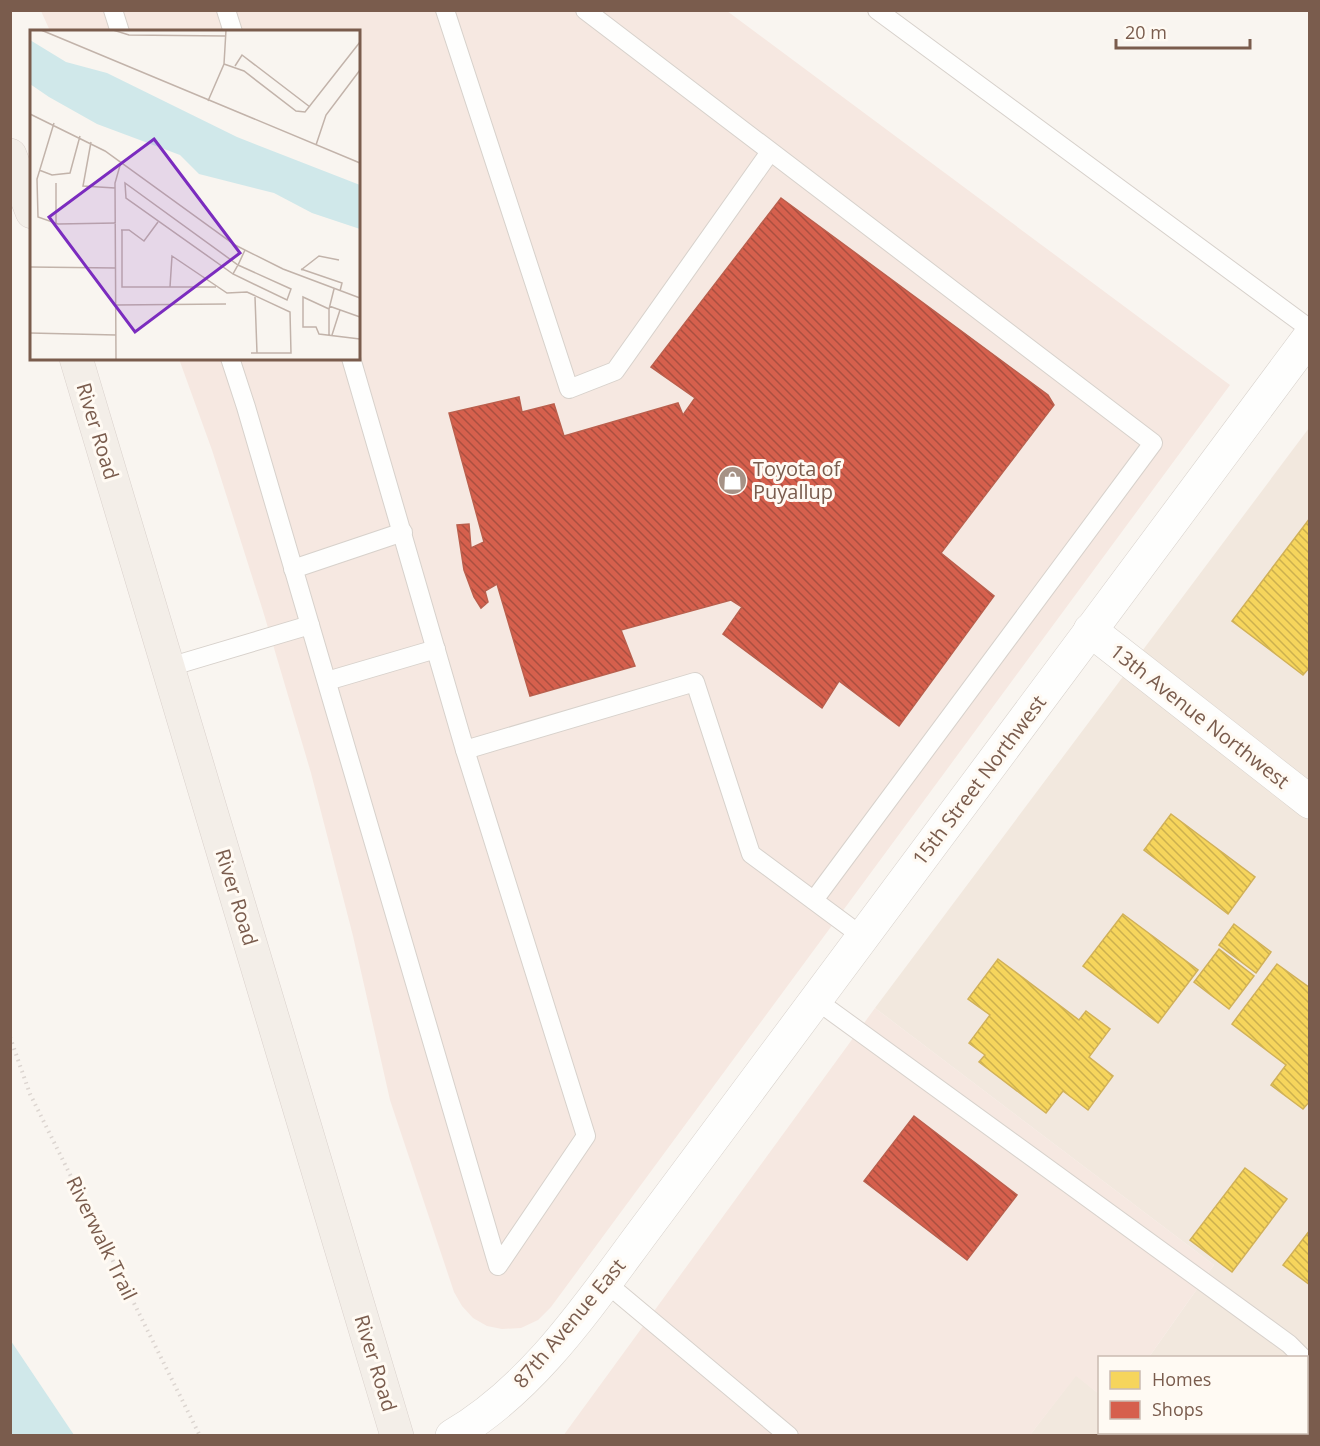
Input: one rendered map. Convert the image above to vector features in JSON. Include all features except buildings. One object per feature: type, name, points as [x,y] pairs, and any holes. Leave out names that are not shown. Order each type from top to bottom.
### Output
[{"type":"main road","points":[[10,155],[30,207]]},
{"type":"main road","name":"River Road","points":[[77,360],[397,1436]]},
{"type":"street","name":"15th Street Northwest","points":[[650,1224],[1310,336]]},
{"type":"street","name":"13th Avenue Northwest","points":[[1090,630],[1310,802]]},
{"type":"street","name":"87th Avenue East","points":[[452,1436],[489,1410],[529,1375],[576,1320],[650,1224]]},
{"type":"lane","points":[[113,10],[119,30]]},
{"type":"lane","points":[[226,10],[232,30]]},
{"type":"lane","points":[[445,10],[569,389],[615,371],[770,152]]},
{"type":"lane","points":[[585,10],[1153,443],[814,900]]},
{"type":"lane","points":[[877,10],[1310,328]]},
{"type":"lane","points":[[231,360],[498,1266],[586,1136],[465,750],[352,360]]},
{"type":"lane","points":[[293,569],[403,532]]},
{"type":"lane","points":[[169,668],[310,625]]},
{"type":"lane","points":[[327,681],[436,649]]},
{"type":"lane","points":[[465,750],[695,682],[751,854],[863,937]]},
{"type":"lane","points":[[816,1000],[1289,1344],[1302,1356]]},
{"type":"lane","points":[[605,1282],[789,1436]]},
{"type":"path","name":"Riverwalk Trail","points":[[10,1038],[30,1094],[200,1436]]},
{"type":"shaded area","points":[[41,11],[727,11],[1230,385],[551,1307],[538,1320],[521,1328],[502,1329],[487,1326],[473,1318],[462,1306],[454,1292],[390,1100],[353,936],[311,773],[212,450],[179,360],[360,360],[360,30],[50,30]]},
{"type":"shaded area","points":[[1309,428],[1309,1435],[1030,1435],[1076,1375],[1098,1393],[1098,1434],[1308,1434],[1308,1356],[1150,1356],[1214,1265],[875,1008]]},
{"type":"shaded area","points":[[875,1008],[1214,1265],[1150,1356],[1098,1356],[1098,1393],[1076,1376],[1030,1435],[563,1436]]},
{"type":"water","points":[[11,1341],[74,1435],[11,1435]]},
{"type":"place","name":"Toyota of Puyallup","points":[[732,480]]}]
